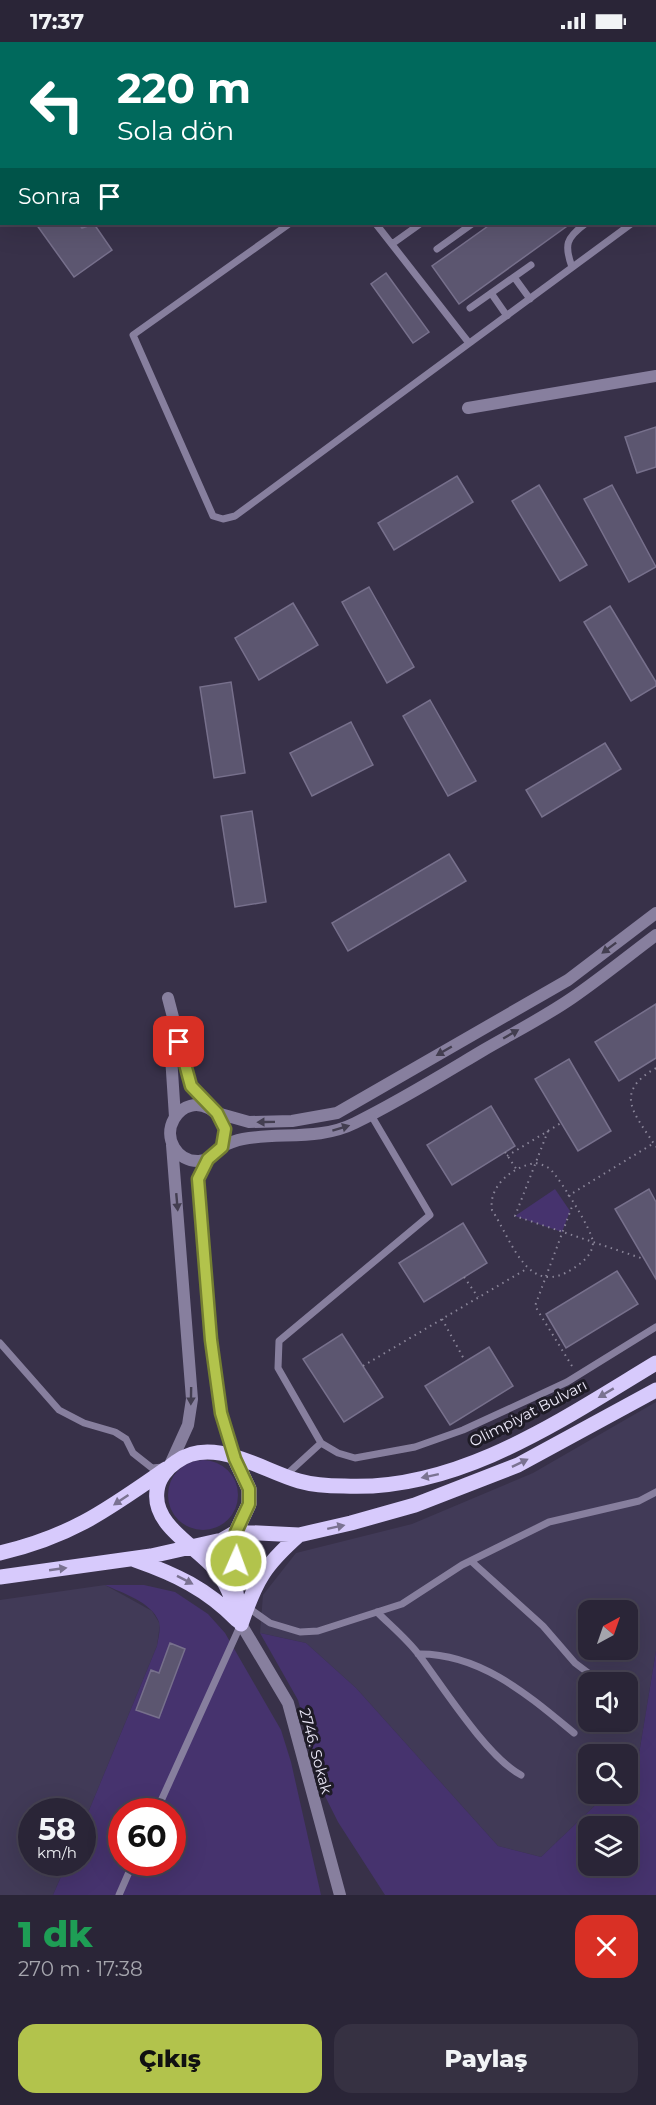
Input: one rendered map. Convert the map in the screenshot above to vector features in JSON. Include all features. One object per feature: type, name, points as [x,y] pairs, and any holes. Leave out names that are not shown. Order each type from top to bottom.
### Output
[{"type":"main road","name":"Olimpiyat Bulvarı","points":[[235,1459],[302,1482],[345,1486],[387,1485],[439,1474],[490,1455],[570,1414],[656,1363]]},
{"type":"main road","points":[[0,1577],[131,1559],[222,1540],[236,1532],[299,1534],[351,1523],[414,1505],[518,1465],[656,1390]]},
{"type":"main road","points":[[0,1553],[38,1544],[80,1527],[188,1453],[210,1450],[235,1459],[249,1489],[249,1504],[236,1532],[234,1582],[241,1624]]},
{"type":"main road","points":[[169,1467],[156,1492],[159,1506],[175,1535],[192,1545],[226,1583],[241,1624]]},
{"type":"main road","points":[[241,1624],[254,1585],[270,1561],[299,1534]]},
{"type":"main road","points":[[131,1559],[168,1572],[206,1591],[241,1624]]},
{"type":"street","points":[[468,408],[656,376]]},
{"type":"street","points":[[169,1467],[188,1425],[192,1399],[172,1143],[171,1125],[175,1117],[191,1106],[249,1122],[292,1121],[337,1113],[567,980],[656,913]]},
{"type":"street","points":[[235,1459],[221,1413],[210,1329],[198,1179],[208,1159],[222,1147],[243,1139],[299,1137],[343,1129],[371,1115],[571,999],[656,935]]},
{"type":"street","points":[[175,1117],[168,998],[191,1086],[225,1129],[222,1147]]},
{"type":"street","points":[[172,1143],[183,1157],[200,1161],[208,1159]]},
{"type":"street","name":"2746. Sokak","points":[[241,1624],[288,1703],[340,1895]]},
{"type":"lane","points":[[288,225],[133,335],[213,516],[224,519],[236,516],[630,225]]},
{"type":"lane","points":[[377,225],[469,344]]},
{"type":"lane","points":[[392,244],[419,225]]},
{"type":"lane","points":[[456,225],[461,232]]},
{"type":"lane","points":[[436,249],[471,225]]},
{"type":"lane","points":[[572,267],[566,244],[570,235],[584,225]]},
{"type":"lane","points":[[470,308],[531,265]]},
{"type":"lane","points":[[514,277],[530,299]]},
{"type":"lane","points":[[491,293],[507,316]]},
{"type":"lane","points":[[371,1115],[430,1215],[279,1341],[278,1368],[321,1443],[338,1453],[355,1458],[415,1447],[463,1430],[578,1375],[656,1327]]},
{"type":"lane","points":[[0,1343],[59,1410],[84,1423],[115,1432],[126,1439],[133,1453],[152,1468],[169,1467]]},
{"type":"lane","points":[[285,1476],[321,1443]]},
{"type":"lane","points":[[247,1607],[270,1623],[300,1632],[318,1631],[402,1604],[471,1561],[549,1522],[639,1501],[656,1492]]},
{"type":"lane","points":[[471,1561],[543,1626],[575,1664],[586,1672]]},
{"type":"lane","points":[[378,1612],[418,1654],[442,1691],[505,1764],[521,1775]]},
{"type":"lane","points":[[162,1798],[241,1624]]},
{"type":"lane","points":[[418,1654],[435,1653],[470,1661],[496,1675],[574,1733]]},
{"type":"lane","points":[[119,1895],[127,1876]]},
{"type":"path","points":[[568,1196],[655,1145],[631,1107],[630,1098],[635,1082],[656,1068]]},
{"type":"path","points":[[517,1170],[506,1154],[561,1123]]},
{"type":"path","points":[[548,1131],[515,1216],[644,1259]]},
{"type":"path","points":[[536,1163],[552,1170],[592,1235],[590,1254],[584,1261],[561,1276],[545,1278],[528,1268],[492,1210],[491,1201],[496,1185],[517,1170],[526,1164],[536,1163]]},
{"type":"path","points":[[573,1204],[534,1306],[578,1375]]},
{"type":"path","points":[[363,1366],[528,1268]]},
{"type":"path","points":[[464,1277],[478,1297]]},
{"type":"path","points":[[442,1319],[465,1361]]},
{"type":"shaded area","points":[[555,1189],[570,1211],[562,1232],[515,1216]]},
{"type":"shaded area","points":[[656,1402],[656,1651],[638,1760],[638,1744],[578,1744],[578,1804],[597,1804],[584,1816],[578,1816],[578,1822],[541,1857],[498,1846],[356,1688],[306,1643],[260,1633],[263,1595],[296,1553],[412,1524],[533,1473]]},
{"type":"shaded area","points":[[203,1460],[216,1463],[228,1470],[235,1482],[238,1495],[235,1508],[228,1520],[216,1527],[203,1530],[190,1527],[178,1520],[171,1508],[168,1495],[171,1482],[178,1470],[190,1463]]},
{"type":"shaded area","points":[[105,1585],[152,1611],[160,1624],[157,1646],[94,1798],[18,1798],[18,1876],[61,1876],[53,1895],[0,1895],[0,1600]]},
{"type":"shaded area","points":[[105,1585],[144,1585],[175,1592],[208,1614],[225,1633],[281,1730],[291,1762],[321,1895],[53,1895],[61,1876],[96,1876],[96,1798],[94,1798],[157,1646],[159,1622],[150,1609],[128,1595]]},
{"type":"shaded area","points":[[260,1633],[306,1643],[356,1688],[498,1846],[541,1857],[578,1822],[578,1876],[638,1876],[638,1816],[584,1816],[597,1804],[638,1804],[638,1760],[656,1651],[656,1895],[385,1895],[338,1822],[325,1796],[298,1700]]},
{"type":"building","points":[[37,225],[80,225],[82,228],[95,225],[112,250],[74,277]]},
{"type":"building","points":[[490,225],[569,225],[459,304],[432,266]]},
{"type":"building","points":[[386,273],[429,332],[413,343],[371,284]]},
{"type":"building","points":[[656,427],[656,467],[637,473],[625,437]]},
{"type":"building","points":[[457,476],[473,502],[394,550],[378,523]]},
{"type":"building","points":[[539,485],[587,565],[560,581],[512,501]]},
{"type":"building","points":[[612,485],[656,567],[629,582],[584,499]]},
{"type":"building","points":[[369,587],[414,667],[387,683],[342,602]]},
{"type":"building","points":[[293,603],[318,645],[259,680],[235,638]]},
{"type":"building","points":[[610,606],[656,682],[656,686],[631,701],[584,622]]},
{"type":"building","points":[[231,682],[245,773],[214,778],[200,687]]},
{"type":"building","points":[[430,700],[476,781],[448,796],[403,716]]},
{"type":"building","points":[[351,722],[373,765],[312,796],[290,753]]},
{"type":"building","points":[[605,743],[621,769],[542,817],[526,790]]},
{"type":"building","points":[[252,811],[266,902],[235,907],[221,816]]},
{"type":"building","points":[[449,854],[466,881],[348,951],[332,923]]},
{"type":"building","points":[[656,1004],[656,1058],[619,1081],[595,1042]]},
{"type":"building","points":[[569,1059],[611,1131],[578,1151],[535,1079]]},
{"type":"building","points":[[491,1106],[515,1146],[452,1185],[427,1145]]},
{"type":"building","points":[[649,1189],[656,1202],[656,1279],[615,1209]]},
{"type":"building","points":[[463,1223],[487,1263],[424,1302],[399,1263]]},
{"type":"building","points":[[617,1271],[638,1304],[566,1348],[546,1314]]},
{"type":"building","points":[[342,1334],[383,1397],[344,1422],[303,1359]]},
{"type":"building","points":[[489,1347],[513,1386],[450,1425],[425,1386]]},
{"type":"building","points":[[170,1643],[185,1649],[159,1718],[136,1710],[151,1670],[159,1673]]},
{"type":"route","points":[[179,1042],[191,1086],[209,1108],[217,1113],[225,1129],[222,1147],[208,1159],[198,1179],[211,1340],[221,1413],[235,1459],[244,1474],[249,1489],[249,1504],[236,1532],[236,1561]]}]
